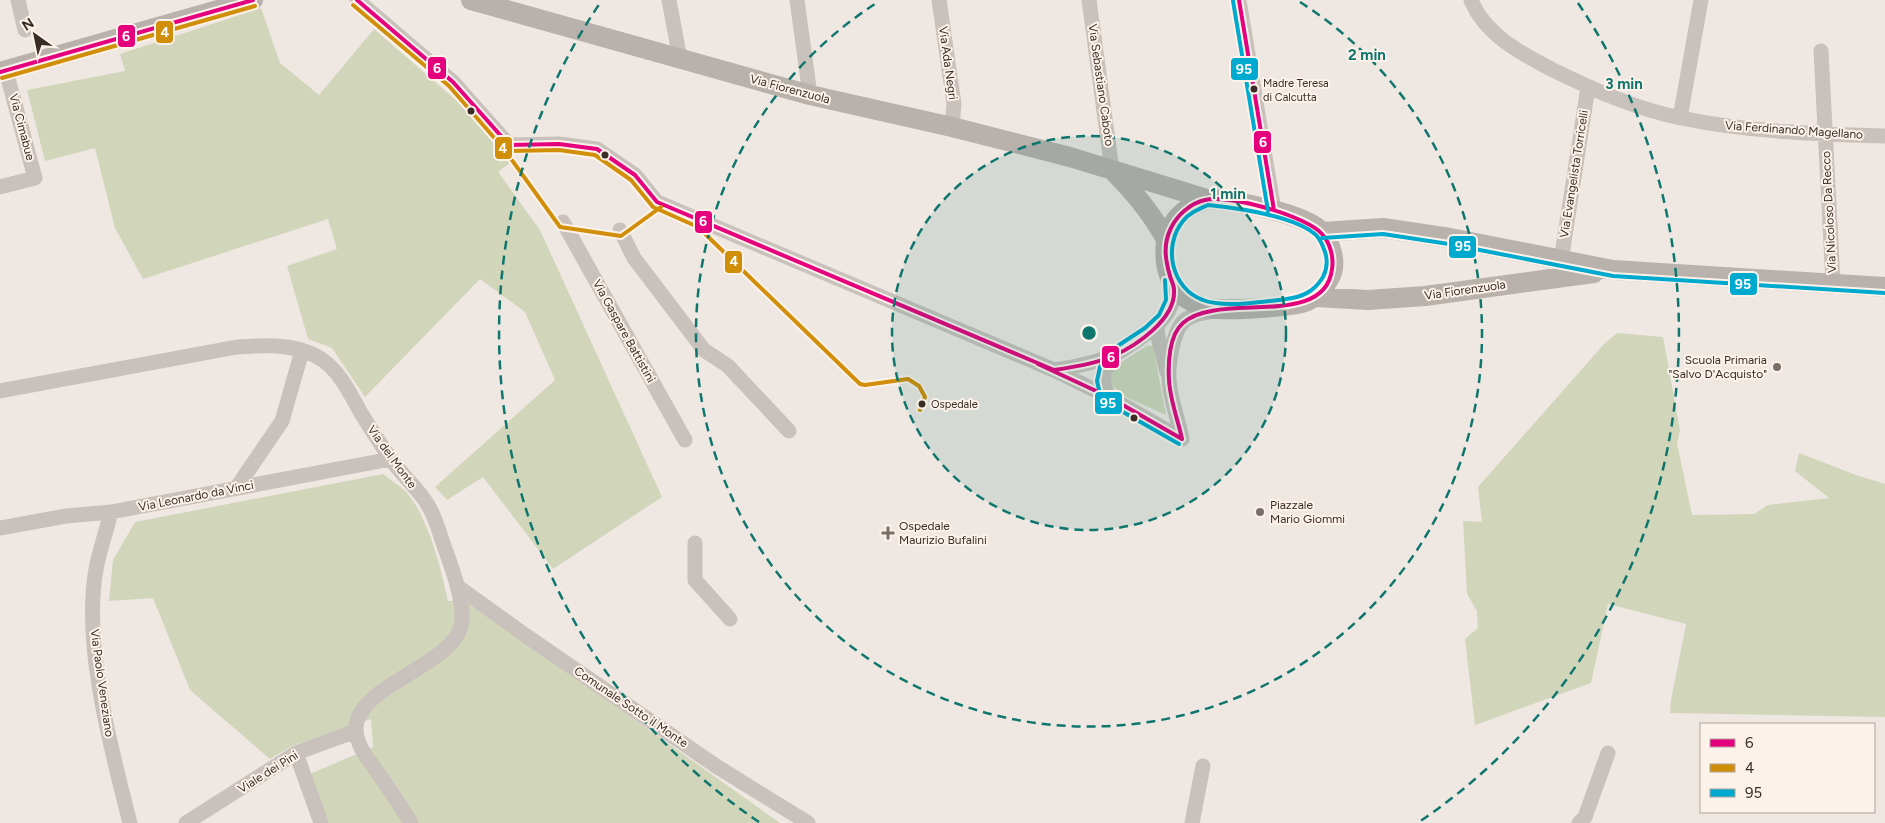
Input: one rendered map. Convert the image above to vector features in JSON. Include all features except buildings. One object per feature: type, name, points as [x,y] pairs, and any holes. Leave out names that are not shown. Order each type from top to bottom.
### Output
[{"type":"street","points":[[18,0],[25,30]]},
{"type":"street","points":[[3,72],[253,0]]},
{"type":"street","points":[[357,0],[454,82],[509,145],[559,144],[597,149],[635,175],[656,202],[1054,370],[1109,397],[1182,439],[1158,337],[1158,327]]},
{"type":"street","name":"Via Fiorenzuola","points":[[471,0],[810,95],[952,127],[1070,157],[1207,199]]},
{"type":"street","points":[[669,0],[680,59]]},
{"type":"street","points":[[797,0],[810,95]]},
{"type":"street","name":"Via Ada Negri","points":[[938,0],[954,104],[952,127]]},
{"type":"street","name":"Via Sebastiano Caboto","points":[[1089,0],[1112,170]]},
{"type":"street","points":[[1239,0],[1274,210]]},
{"type":"street","name":"Via Ferdinando Magellano","points":[[1471,0],[1487,25],[1506,43],[1524,55],[1588,87],[1633,105],[1680,118],[1753,129],[1885,136]]},
{"type":"street","points":[[1680,118],[1701,0]]},
{"type":"street","name":"Via Nicoloso Da Recco","points":[[1821,51],[1833,283]]},
{"type":"street","name":"Via Cimabue","points":[[0,187],[35,178],[3,72]]},
{"type":"street","name":"Via Evangelista Torricelli","points":[[1561,261],[1588,87]]},
{"type":"street","points":[[1112,170],[1157,222],[1166,240]]},
{"type":"street","points":[[1054,370],[1082,365],[1115,355],[1158,327],[1173,302],[1174,288],[1165,255],[1166,240],[1178,217],[1190,206],[1207,199],[1223,199],[1274,210],[1307,222],[1322,232],[1334,260],[1331,275],[1324,289],[1316,297],[1300,304],[1228,309],[1196,314],[1183,323],[1176,336],[1172,348],[1169,378]]},
{"type":"street","name":"Via Gaspare Battistini","points":[[563,222],[684,440]]},
{"type":"street","name":"Via Fiorenzuola","points":[[1322,232],[1383,228],[1450,238],[1614,270],[1885,287]]},
{"type":"street","points":[[620,230],[634,258],[704,350],[728,366],[789,430]]},
{"type":"street","name":"Via Fiorenzuola","points":[[1316,297],[1368,300],[1425,296],[1614,270]]},
{"type":"street","points":[[1171,279],[1184,296],[1202,307],[1228,309]]},
{"type":"street","name":"Via del Monte","points":[[0,391],[236,346],[271,345],[302,351],[324,361],[336,372],[391,459],[433,514],[457,586],[462,620],[455,641],[446,650],[393,684],[366,706],[357,719],[356,731]]},
{"type":"street","points":[[237,487],[282,421],[302,351]]},
{"type":"street","points":[[1109,397],[1103,384],[1104,371],[1115,355]]},
{"type":"street","name":"Via Leonardo da Vinci","points":[[0,528],[66,516],[111,512],[391,459]]},
{"type":"street","name":"Via Paolo Veneziano","points":[[111,512],[97,564],[93,633],[102,697],[130,823]]},
{"type":"street","points":[[695,543],[695,580],[730,619]]},
{"type":"street","name":"Comunale Sotto il Monte","points":[[457,586],[716,766],[808,823]]},
{"type":"street","points":[[356,731],[362,750],[411,823]]},
{"type":"street","name":"Viale dei Pini","points":[[190,822],[296,753],[356,731]]},
{"type":"street","points":[[1579,823],[1585,816],[1608,752]]},
{"type":"street","points":[[296,753],[321,823]]},
{"type":"street","points":[[1192,823],[1203,766]]},
{"type":"green space","points":[[261,8],[280,63],[319,95],[374,29],[464,107],[511,162],[498,172],[540,230],[662,497],[553,569],[483,477],[447,500],[435,487],[555,380],[525,312],[480,279],[365,397],[332,348],[308,339],[287,266],[337,249],[328,219],[143,279],[115,228],[95,148],[45,161],[27,90],[125,71],[120,54]]},
{"type":"green space","points":[[1617,333],[1663,337],[1680,430],[1677,443],[1692,515],[1754,514],[1768,505],[1829,498],[1795,471],[1799,453],[1885,484],[1885,717],[1670,713],[1686,624],[1608,604],[1591,683],[1475,725],[1465,639],[1478,628],[1477,611],[1467,594],[1463,521],[1482,522],[1478,487],[1605,343]]},
{"type":"green space","points":[[1147,346],[1153,346],[1166,415],[1126,397],[1108,382],[1112,368]]},
{"type":"green space","points":[[383,474],[407,493],[422,516],[438,560],[448,601],[468,601],[780,823],[327,823],[310,774],[373,747],[371,719],[292,746],[270,759],[190,690],[153,598],[109,601],[113,560],[135,522]]},
{"type":"transit line","name":"6","points":[[0,72],[253,0]]},
{"type":"transit line","name":"6","points":[[357,0],[453,82],[509,145]]},
{"type":"transit line","name":"6","points":[[1239,0],[1274,210]]},
{"type":"transit line","name":"95","points":[[1233,1],[1268,211]]},
{"type":"transit line","name":"4","points":[[353,5],[449,86],[504,149],[560,227],[621,236],[661,207]]},
{"type":"transit line","name":"4","points":[[2,78],[255,6]]},
{"type":"transit line","name":"6","points":[[509,145],[559,144],[597,149],[635,175],[657,202],[1054,370],[1091,363],[1113,356],[1133,346],[1162,321],[1173,301],[1174,290],[1166,258],[1168,234],[1185,210],[1195,204],[1205,200],[1216,199],[1248,203],[1301,220],[1314,227],[1322,234],[1329,246],[1332,255],[1332,269],[1325,288],[1311,299],[1291,304],[1220,310],[1199,314],[1178,328],[1170,350],[1169,373],[1171,395],[1182,439]]},
{"type":"transit line","name":"4","points":[[509,151],[559,150],[595,155],[631,180],[653,207],[698,227],[860,384],[865,385],[908,379],[919,386],[925,397],[920,410]]},
{"type":"transit line","name":"95","points":[[1208,205],[1265,214],[1307,228],[1322,243],[1327,259],[1323,277],[1307,293],[1297,297],[1277,300],[1243,304],[1221,304],[1203,300],[1192,295],[1178,277],[1172,255],[1173,243],[1177,231],[1185,218],[1208,205]]},
{"type":"transit line","name":"95","points":[[1322,238],[1383,234],[1449,244],[1613,276],[1885,293]]},
{"type":"transit line","name":"95","points":[[1165,280],[1166,300],[1159,315],[1145,328],[1110,351],[1100,367],[1097,381],[1100,394],[1109,404],[1179,444]]},
{"type":"transit line","name":"6","points":[[1038,364],[1109,397],[1182,439]]},
{"type":"place","name":"Madre Teresa di Calcutta","points":[[1254,89]]},
{"type":"place","name":"Scuola Primaria \"Salvo D'Acquisto\"","points":[[1777,367]]},
{"type":"place","name":"Ospedale","points":[[922,404]]},
{"type":"place","name":"Piazzale Mario Giommi","points":[[1260,512]]},
{"type":"place","name":"Ospedale Maurizio Bufalini","points":[[888,533]]}]
